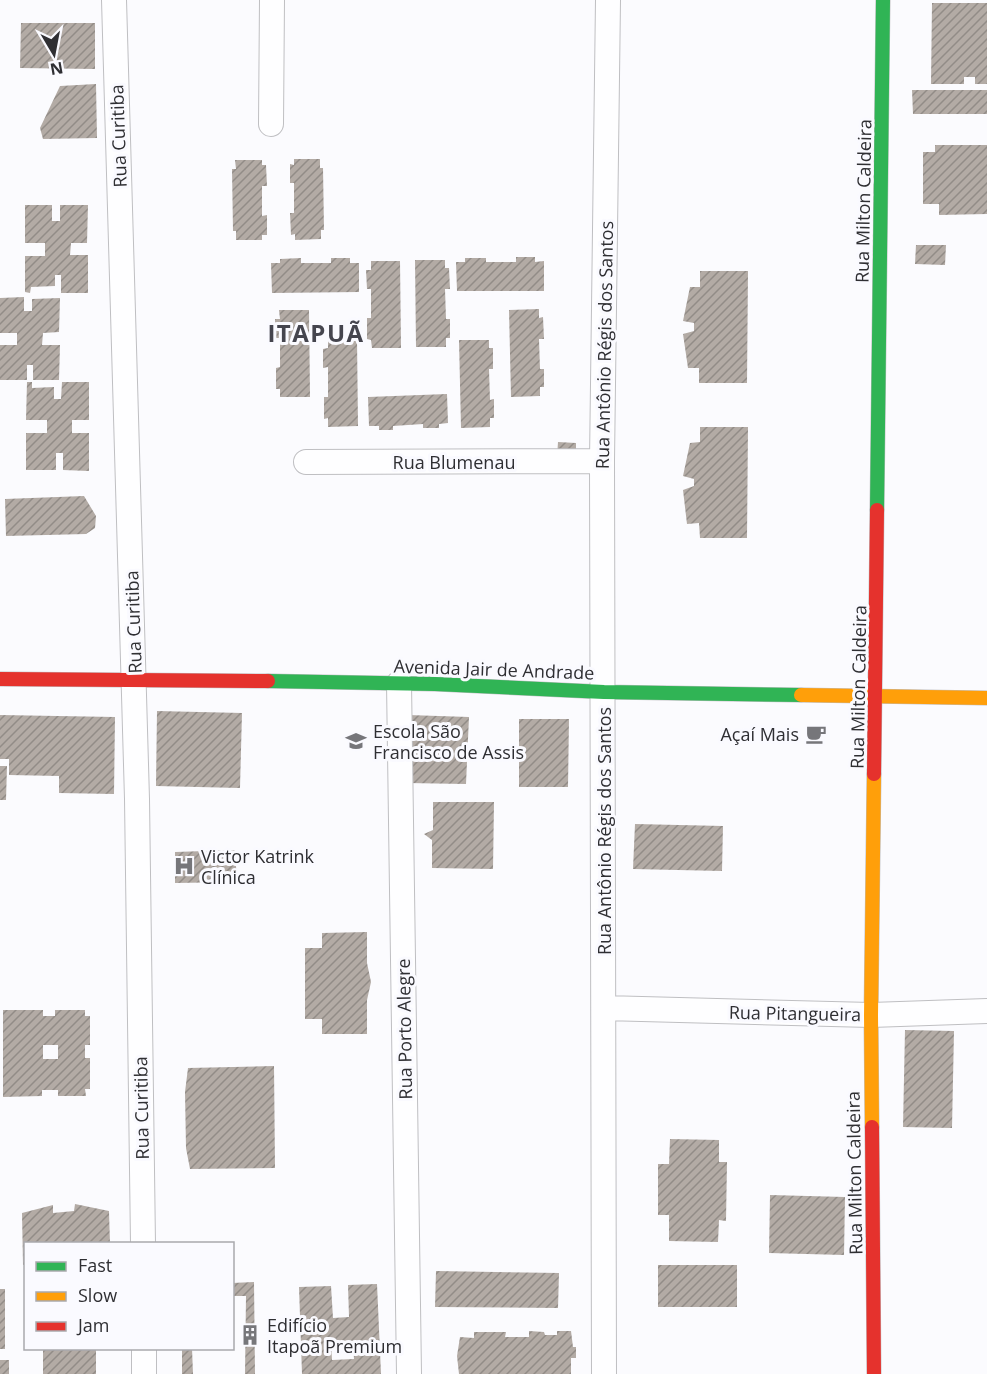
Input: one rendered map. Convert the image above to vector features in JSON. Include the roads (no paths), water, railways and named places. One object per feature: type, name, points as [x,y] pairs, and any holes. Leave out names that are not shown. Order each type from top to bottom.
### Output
[{"type":"street","name":"Rua Curitiba","points":[[114,0],[134,678],[143,1242]]},
{"type":"street","points":[[271,124],[272,0]]},
{"type":"street","name":"Rua Antônio Régis dos Santos","points":[[604,1374],[602,461],[608,0]]},
{"type":"street","name":"Rua Milton Caldeira","points":[[874,1374],[871,1015],[883,0]]},
{"type":"street","name":"Rua Blumenau","points":[[306,462],[602,461]]},
{"type":"street","name":"Avenida Jair de Andrade","points":[[0,679],[134,678],[399,683],[604,692],[987,698]]},
{"type":"street","name":"Rua Porto Alegre","points":[[399,683],[409,1374]]},
{"type":"street","name":"Rua Pitangueira","points":[[604,1008],[871,1015],[987,1011]]},
{"type":"street","points":[[144,1350],[144,1374]]},
{"type":"place","name":"Açaí Mais","points":[[816,734]]},
{"type":"place","name":"Escola São Francisco de Assis","points":[[356,741]]},
{"type":"place","name":"Victor Katrink Clínica","points":[[184,866]]},
{"type":"place","name":"Edifício Itapoã Premium","points":[[250,1335]]},
{"type":"district","name":"ITAPUÃ","points":[[316,332]]}]
